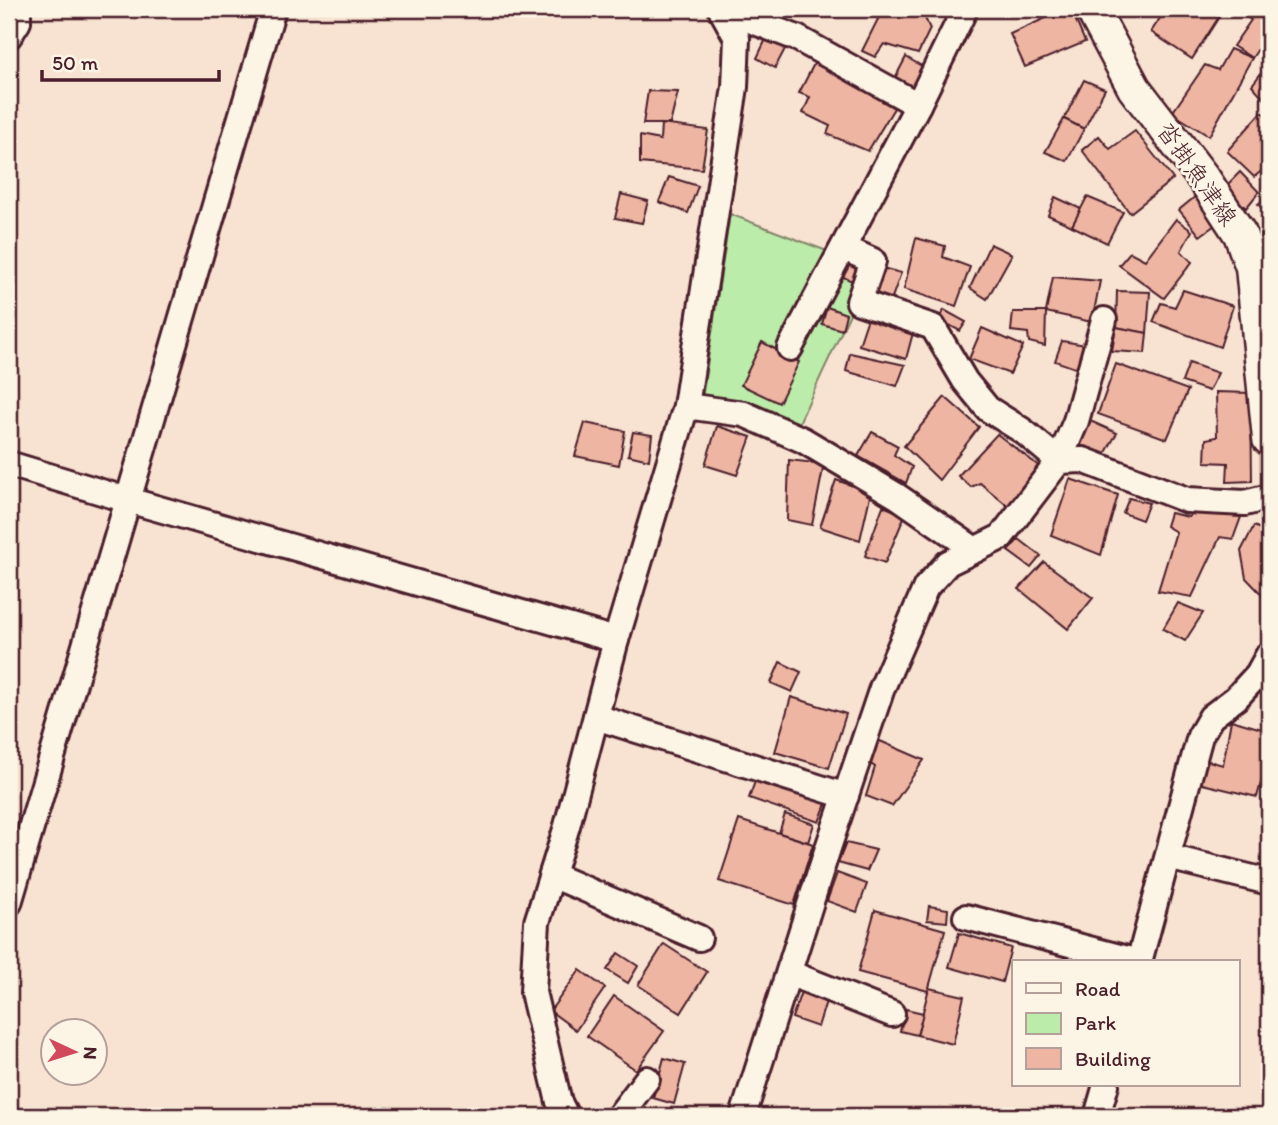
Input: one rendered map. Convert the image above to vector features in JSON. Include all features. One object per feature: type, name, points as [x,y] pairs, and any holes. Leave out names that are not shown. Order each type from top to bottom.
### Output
[{"type":"main road","name":"沓掛魚津線","points":[[1092,9],[1134,88],[1205,179],[1260,262],[1269,439]]},
{"type":"street","points":[[9,36],[18,22],[18,9]]},
{"type":"street","points":[[9,903],[273,9]]},
{"type":"street","points":[[721,9],[797,38],[918,105]]},
{"type":"street","points":[[566,1116],[559,1101],[533,992],[537,922],[567,826],[616,640],[686,406],[735,87],[737,38],[721,9]]},
{"type":"street","points":[[790,348],[918,105],[965,9]]},
{"type":"street","points":[[844,247],[873,261],[859,302],[933,327],[965,382],[988,409],[1023,431],[1059,461],[1083,460],[1187,500],[1245,503],[1269,497]]},
{"type":"street","points":[[743,1116],[882,688],[926,587],[948,563],[1001,537],[1059,461],[1076,421],[1104,320]]},
{"type":"street","points":[[686,406],[744,414],[803,440],[897,496],[975,550]]},
{"type":"street","points":[[9,464],[616,640]]},
{"type":"street","points":[[1140,960],[1200,736],[1211,717],[1236,698],[1258,674],[1269,654]]},
{"type":"street","points":[[596,717],[845,796]]},
{"type":"street","points":[[1168,857],[1269,882]]},
{"type":"street","points":[[552,875],[699,938]]},
{"type":"street","points":[[965,917],[1131,960]]},
{"type":"street","points":[[789,973],[892,1014]]},
{"type":"street","points":[[619,1116],[647,1079]]},
{"type":"street","points":[[1097,1116],[1105,1086]]},
{"type":"green space","points":[[730,214],[832,253],[870,271],[798,425],[702,399]]},
{"type":"building","points":[[883,9],[921,9],[930,29],[918,54],[884,44],[875,57],[862,51]]},
{"type":"building","points":[[1071,9],[1085,42],[1025,67],[1010,34]]},
{"type":"building","points":[[1166,9],[1224,9],[1192,59],[1151,32]]},
{"type":"building","points":[[1233,9],[1269,9],[1269,33],[1252,58],[1233,46],[1251,20]]},
{"type":"building","points":[[766,39],[786,47],[775,68],[757,58]]},
{"type":"building","points":[[1230,49],[1252,58],[1209,136],[1172,113],[1205,65],[1218,70]]},
{"type":"building","points":[[906,57],[925,68],[917,92],[894,80]]},
{"type":"building","points":[[815,62],[894,108],[868,151],[827,134],[830,126],[803,113],[810,97],[799,93]]},
{"type":"building","points":[[1269,63],[1269,104],[1252,85]]},
{"type":"building","points":[[1084,80],[1105,89],[1084,129],[1064,119]]},
{"type":"building","points":[[648,91],[678,92],[670,124],[643,124]]},
{"type":"building","points":[[1262,112],[1269,118],[1269,165],[1254,177],[1227,151]]},
{"type":"building","points":[[1064,119],[1084,129],[1067,161],[1045,152]]},
{"type":"building","points":[[661,124],[708,130],[702,169],[640,163],[640,136],[660,140]]},
{"type":"building","points":[[1135,131],[1173,179],[1130,213],[1082,150],[1099,136],[1110,149]]},
{"type":"building","points":[[1240,172],[1259,192],[1246,208],[1224,188]]},
{"type":"building","points":[[669,177],[698,186],[688,213],[659,202]]},
{"type":"building","points":[[621,194],[648,201],[642,223],[615,218]]},
{"type":"building","points":[[1196,196],[1215,225],[1200,236],[1179,210]]},
{"type":"building","points":[[1269,196],[1269,217],[1258,204]]},
{"type":"building","points":[[1055,197],[1081,209],[1072,226],[1048,215]]},
{"type":"building","points":[[1087,197],[1123,212],[1107,243],[1072,226]]},
{"type":"building","points":[[1176,219],[1192,231],[1181,251],[1192,262],[1164,298],[1119,265],[1130,252],[1145,260]]},
{"type":"building","points":[[916,238],[945,246],[943,257],[970,267],[956,306],[904,289]]},
{"type":"building","points":[[990,244],[1012,254],[987,299],[970,288]]},
{"type":"building","points":[[848,261],[860,266],[852,281],[841,276]]},
{"type":"building","points":[[882,268],[901,273],[890,303],[873,299]]},
{"type":"building","points":[[1053,277],[1100,281],[1092,322],[1046,312]]},
{"type":"building","points":[[1183,290],[1233,306],[1220,347],[1153,322],[1161,303],[1175,307]]},
{"type":"building","points":[[1117,291],[1150,292],[1147,333],[1116,327]]},
{"type":"building","points":[[827,307],[846,314],[842,330],[822,324]]},
{"type":"building","points":[[944,310],[966,322],[960,331],[940,320]]},
{"type":"building","points":[[1013,312],[1046,312],[1045,346],[1029,342],[1028,333],[1011,331]]},
{"type":"building","points":[[869,315],[914,329],[906,359],[859,345]]},
{"type":"building","points":[[1116,327],[1147,333],[1145,353],[1112,351]]},
{"type":"building","points":[[982,328],[1023,346],[1010,374],[969,359]]},
{"type":"building","points":[[1062,341],[1086,345],[1078,369],[1055,361]]},
{"type":"building","points":[[762,342],[799,362],[779,403],[741,385]]},
{"type":"building","points":[[850,353],[905,365],[897,386],[846,371]]},
{"type":"building","points":[[1189,363],[1218,373],[1209,391],[1182,382]]},
{"type":"building","points":[[1116,364],[1188,390],[1167,439],[1098,414]]},
{"type":"building","points":[[1216,392],[1251,393],[1252,481],[1227,482],[1228,463],[1205,462],[1206,439],[1217,437]]},
{"type":"building","points":[[945,397],[979,427],[939,480],[904,446]]},
{"type":"building","points":[[1088,420],[1117,433],[1104,456],[1079,445]]},
{"type":"building","points":[[585,423],[625,431],[619,465],[575,456]]},
{"type":"building","points":[[717,426],[751,437],[737,475],[705,465]]},
{"type":"building","points":[[633,432],[652,435],[649,460],[628,455]]},
{"type":"building","points":[[872,432],[898,446],[894,455],[912,467],[906,483],[858,456]]},
{"type":"building","points":[[997,434],[1040,467],[1008,506],[980,483],[971,487],[958,476]]},
{"type":"building","points":[[789,460],[824,464],[812,525],[787,520]]},
{"type":"building","points":[[1070,479],[1118,495],[1101,555],[1051,535]]},
{"type":"building","points":[[836,480],[871,492],[860,540],[820,527]]},
{"type":"building","points":[[1129,498],[1149,503],[1142,520],[1123,513]]},
{"type":"building","points":[[883,506],[905,515],[885,563],[865,556]]},
{"type":"building","points":[[1192,512],[1241,517],[1233,539],[1220,537],[1192,597],[1158,591],[1176,532],[1166,526],[1170,513],[1189,517]]},
{"type":"building","points":[[1254,526],[1269,533],[1269,602],[1246,578],[1241,551]]},
{"type":"building","points":[[1019,539],[1041,556],[1031,568],[1008,551]]},
{"type":"building","points":[[1044,562],[1093,598],[1068,629],[1019,589]]},
{"type":"building","points":[[1178,603],[1203,613],[1185,641],[1163,629]]},
{"type":"building","points":[[780,662],[801,672],[792,692],[771,683]]},
{"type":"building","points":[[791,697],[846,714],[829,768],[775,752]]},
{"type":"building","points":[[1231,720],[1269,731],[1269,755],[1257,797],[1194,782],[1201,759],[1223,765]]},
{"type":"building","points":[[880,741],[924,760],[892,806],[866,796],[875,767],[866,761]]},
{"type":"building","points":[[757,776],[827,801],[819,822],[749,798]]},
{"type":"building","points":[[785,814],[814,824],[808,842],[779,833]]},
{"type":"building","points":[[739,820],[813,844],[794,905],[719,881]]},
{"type":"building","points":[[846,843],[876,850],[867,871],[838,863]]},
{"type":"building","points":[[837,873],[867,884],[857,912],[827,901]]},
{"type":"building","points":[[929,906],[948,909],[947,922],[927,920]]},
{"type":"building","points":[[875,910],[945,930],[928,991],[858,972]]},
{"type":"building","points":[[959,933],[1011,948],[1002,982],[949,967]]},
{"type":"building","points":[[664,944],[707,972],[681,1013],[638,985]]},
{"type":"building","points":[[618,953],[638,966],[628,983],[607,970]]},
{"type":"building","points":[[580,970],[605,988],[576,1030],[550,1011]]},
{"type":"building","points":[[929,988],[964,996],[953,1044],[917,1035]]},
{"type":"building","points":[[802,989],[827,998],[818,1027],[792,1018]]},
{"type":"building","points":[[614,996],[664,1031],[636,1070],[587,1036]]},
{"type":"building","points":[[906,1009],[923,1013],[917,1035],[900,1031]]},
{"type":"building","points":[[664,1058],[685,1064],[674,1104],[653,1098]]}]
